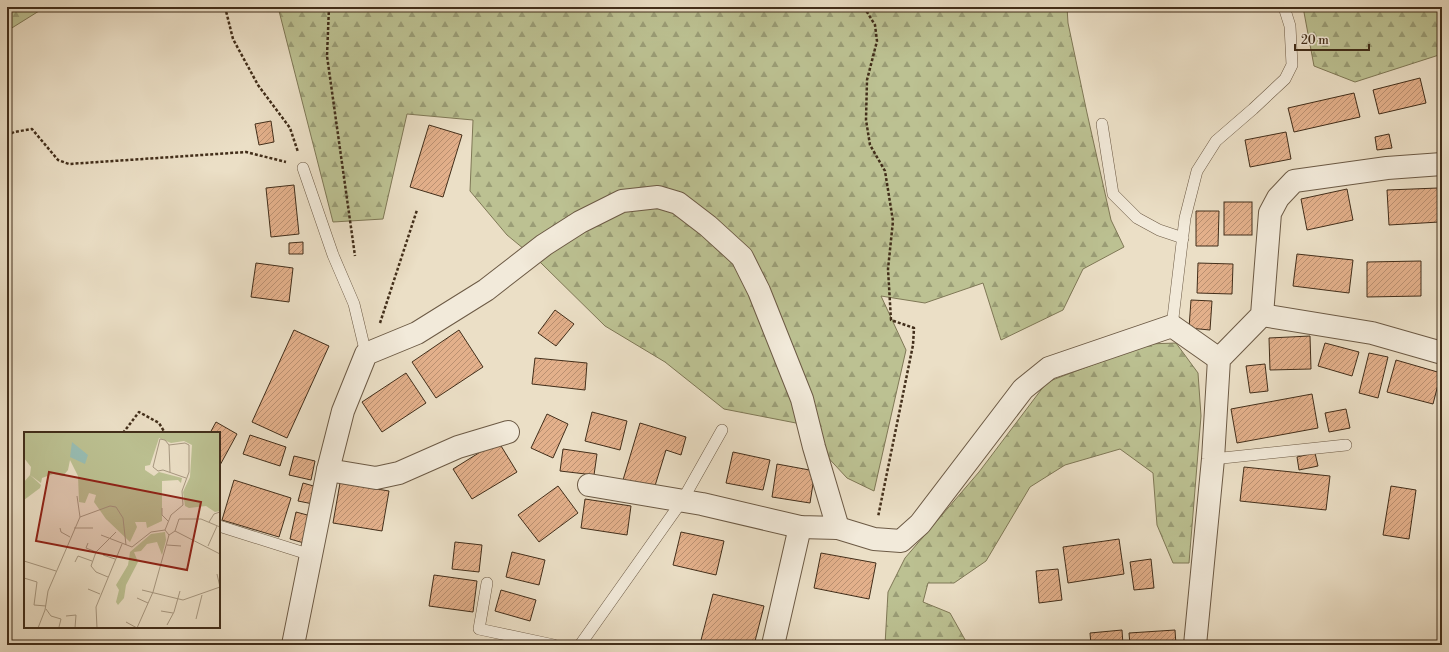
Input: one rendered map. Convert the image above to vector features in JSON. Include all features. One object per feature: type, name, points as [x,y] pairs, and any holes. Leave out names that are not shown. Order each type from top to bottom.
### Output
[{"type":"street","points":[[1195,645],[1213,459],[1219,359],[1262,315],[1270,213],[1278,198],[1294,181],[1387,168],[1442,164]]},
{"type":"street","points":[[293,645],[328,470],[344,411],[366,354],[417,333],[486,290],[544,245],[580,222],[622,201],[658,197],[678,203],[708,226],[742,257],[759,291],[802,399],[814,447],[838,528]]},
{"type":"street","points":[[1262,315],[1372,334],[1442,353]]},
{"type":"street","points":[[589,485],[702,504],[800,527],[838,528],[874,539],[901,542],[920,524],[1023,389],[1049,368],[1172,326],[1219,359]]},
{"type":"street","points":[[328,470],[376,478],[399,473],[458,447],[508,432]]},
{"type":"street","points":[[772,645],[800,527]]},
{"type":"lane","points":[[1172,326],[1187,211],[1196,170],[1216,141],[1286,79],[1292,65],[1290,26],[1284,7]]},
{"type":"lane","points":[[1102,124],[1113,194],[1137,218],[1159,230],[1183,238]]},
{"type":"lane","points":[[303,168],[333,255],[354,304],[366,354]]},
{"type":"lane","points":[[580,645],[682,501],[722,430]]},
{"type":"lane","points":[[1213,459],[1346,445]]},
{"type":"lane","points":[[220,526],[311,555]]},
{"type":"lane","points":[[487,583],[479,629],[554,645]]},
{"type":"path","points":[[225,7],[233,39],[258,85],[290,128],[303,168]]},
{"type":"path","points":[[329,7],[327,56],[354,259]]},
{"type":"path","points":[[864,7],[876,25],[877,41],[867,80],[866,120],[870,145],[885,171],[893,221],[888,269],[891,320],[914,328],[913,345],[874,539]]},
{"type":"path","points":[[7,136],[14,132],[32,129],[58,160],[69,164],[246,152],[303,168]]},
{"type":"path","points":[[382,317],[417,210]]},
{"type":"path","points":[[124,432],[139,412],[159,423],[164,432]]},
{"type":"green space","points":[[7,7],[103,7],[39,11],[7,31]]},
{"type":"green space","points":[[278,7],[1067,7],[1068,23],[1111,220],[1124,247],[1083,269],[1063,310],[1001,340],[983,283],[925,303],[881,296],[906,350],[874,491],[847,478],[796,423],[724,409],[665,362],[605,326],[541,263],[507,235],[470,191],[473,120],[407,114],[383,219],[333,222]]},
{"type":"green space","points":[[1303,7],[1442,7],[1442,54],[1355,82],[1314,66]]},
{"type":"green space","points":[[1176,343],[1198,373],[1201,416],[1189,563],[1173,563],[1157,525],[1153,473],[1120,449],[1065,465],[1030,487],[986,561],[954,583],[928,583],[923,602],[950,613],[968,645],[885,645],[888,592],[905,558],[979,472],[1047,382],[1148,344]]},
{"type":"building","points":[[1420,78],[1426,103],[1379,114],[1373,90]]},
{"type":"building","points":[[1354,93],[1360,117],[1294,132],[1288,108]]},
{"type":"building","points":[[271,121],[274,142],[259,145],[255,124]]},
{"type":"building","points":[[429,125],[462,135],[443,197],[410,187]]},
{"type":"building","points":[[1286,132],[1291,159],[1250,167],[1245,140]]},
{"type":"building","points":[[1389,134],[1392,148],[1377,150],[1375,137]]},
{"type":"building","points":[[294,185],[299,234],[271,237],[266,188]]},
{"type":"building","points":[[1438,188],[1439,222],[1389,225],[1387,190]]},
{"type":"building","points":[[1347,189],[1353,220],[1307,230],[1301,199]]},
{"type":"building","points":[[1224,202],[1252,202],[1252,235],[1224,235]]},
{"type":"building","points":[[1196,211],[1219,211],[1218,246],[1196,246]]},
{"type":"building","points":[[303,242],[303,254],[289,254],[289,243]]},
{"type":"building","points":[[1297,254],[1353,260],[1349,293],[1293,286]]},
{"type":"building","points":[[1421,261],[1421,296],[1367,297],[1367,262]]},
{"type":"building","points":[[256,263],[293,268],[289,302],[251,297]]},
{"type":"building","points":[[1198,263],[1233,264],[1232,294],[1197,293]]},
{"type":"building","points":[[1191,300],[1212,301],[1210,330],[1189,328]]},
{"type":"building","points":[[555,310],[574,324],[556,346],[538,333]]},
{"type":"building","points":[[294,330],[329,346],[287,438],[252,422]]},
{"type":"building","points":[[459,330],[483,367],[436,398],[412,362]]},
{"type":"building","points":[[1310,336],[1311,369],[1270,370],[1269,338]]},
{"type":"building","points":[[1325,343],[1359,352],[1352,376],[1318,366]]},
{"type":"building","points":[[1369,353],[1388,357],[1378,398],[1359,393]]},
{"type":"building","points":[[535,358],[587,363],[585,390],[532,384]]},
{"type":"building","points":[[1396,360],[1441,373],[1433,404],[1387,392]]},
{"type":"building","points":[[1265,364],[1268,391],[1250,393],[1246,366]]},
{"type":"building","points":[[406,373],[426,403],[382,432],[362,402]]},
{"type":"building","points":[[1312,394],[1318,428],[1237,443],[1231,409]]},
{"type":"building","points":[[1346,409],[1350,428],[1329,432],[1325,413]]},
{"type":"building","points":[[592,412],[627,421],[620,450],[585,441]]},
{"type":"building","points":[[547,414],[568,424],[553,458],[531,448]]},
{"type":"building","points":[[216,422],[237,434],[220,465],[220,432],[211,432]]},
{"type":"building","points":[[640,423],[686,437],[681,455],[666,450],[654,489],[623,480]]},
{"type":"building","points":[[250,435],[286,447],[280,466],[243,454]]},
{"type":"building","points":[[498,441],[517,472],[472,499],[453,469]]},
{"type":"building","points":[[563,449],[597,454],[594,475],[560,471]]},
{"type":"building","points":[[733,452],[770,460],[763,490],[726,483]]},
{"type":"building","points":[[1315,453],[1318,466],[1299,470],[1297,457]]},
{"type":"building","points":[[294,456],[315,461],[311,480],[289,475]]},
{"type":"building","points":[[777,464],[815,471],[810,503],[772,497]]},
{"type":"building","points":[[1244,467],[1330,476],[1326,510],[1240,501]]},
{"type":"building","points":[[234,480],[291,498],[279,537],[222,520]]},
{"type":"building","points":[[303,483],[317,487],[313,504],[298,501]]},
{"type":"building","points":[[340,483],[389,491],[382,531],[333,523]]},
{"type":"building","points":[[558,486],[578,513],[539,542],[518,515]]},
{"type":"building","points":[[1391,486],[1416,490],[1409,539],[1383,535]]},
{"type":"building","points":[[585,499],[631,506],[627,535],[581,528]]},
{"type":"building","points":[[296,512],[311,516],[304,543],[290,539]]},
{"type":"building","points":[[681,532],[724,541],[716,575],[673,565]]},
{"type":"building","points":[[1119,539],[1124,574],[1068,583],[1063,547]]},
{"type":"building","points":[[455,542],[482,545],[479,572],[452,569]]},
{"type":"building","points":[[512,552],[545,560],[539,585],[506,577]]},
{"type":"building","points":[[821,553],[876,563],[869,599],[814,588]]},
{"type":"building","points":[[1151,559],[1154,588],[1134,590],[1130,562]]},
{"type":"building","points":[[1058,569],[1062,600],[1039,603],[1036,571]]},
{"type":"building","points":[[434,575],[477,581],[473,612],[429,606]]},
{"type":"building","points":[[501,590],[536,600],[530,621],[495,611]]},
{"type":"building","points":[[713,594],[764,606],[754,645],[700,644]]},
{"type":"building","points":[[1122,630],[1123,645],[1091,645],[1090,633]]},
{"type":"building","points":[[1175,630],[1176,645],[1130,645],[1129,633]]}]
